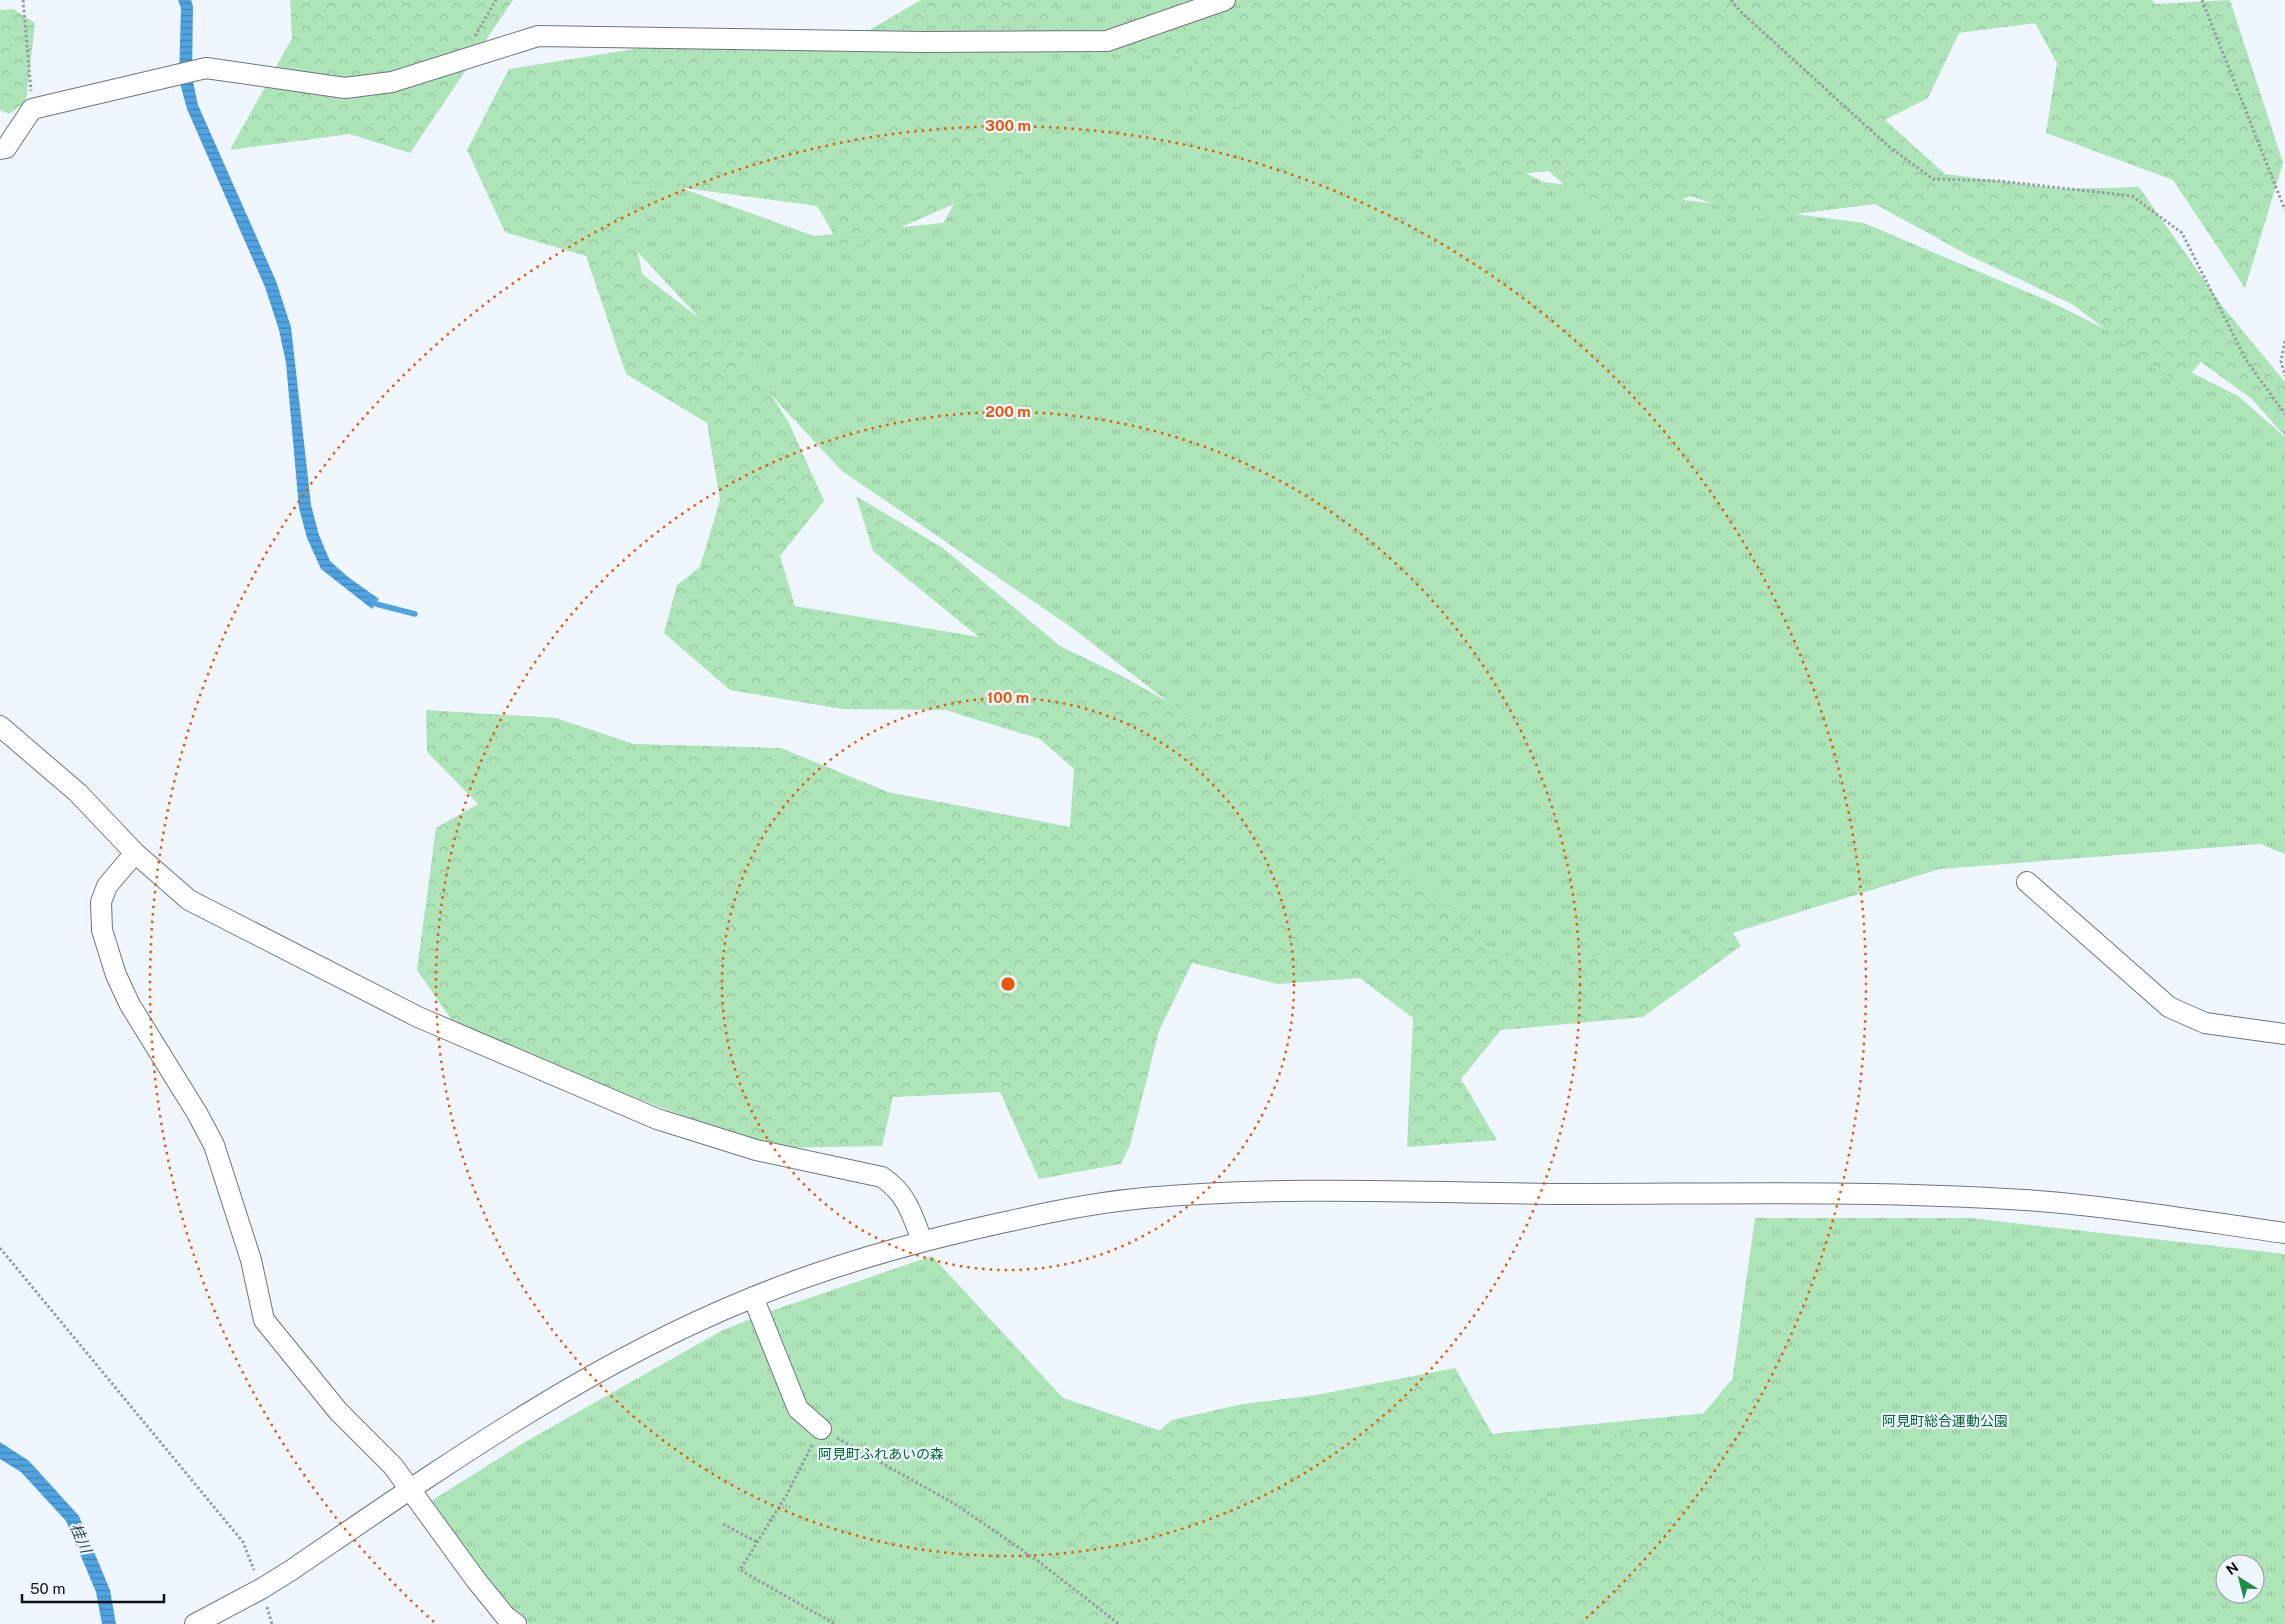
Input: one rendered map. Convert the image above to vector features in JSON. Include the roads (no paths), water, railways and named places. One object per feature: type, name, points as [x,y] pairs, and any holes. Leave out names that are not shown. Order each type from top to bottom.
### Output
[{"type":"street","points":[[0,150],[6,148],[32,109],[206,68],[345,88],[392,82],[538,36],[923,42],[1107,41],[1225,0]]},
{"type":"street","points":[[0,726],[78,793],[135,853],[189,900],[418,1017],[657,1119],[756,1150],[882,1177],[896,1186],[910,1206],[922,1241]]},
{"type":"street","points":[[135,853],[107,886],[101,902],[102,930],[116,975],[130,1005],[197,1113],[214,1145],[251,1260],[264,1320],[338,1410],[393,1466],[476,1580],[506,1617],[516,1624]]},
{"type":"street","points":[[2027,882],[2169,1007],[2205,1023],[2285,1034]]},
{"type":"street","points":[[195,1624],[261,1589],[410,1489],[529,1413],[608,1365],[684,1326],[753,1297],[830,1269],[922,1241],[1045,1213],[1139,1198],[1235,1192],[1941,1195],[2103,1207],[2285,1233]]},
{"type":"street","points":[[753,1297],[798,1409],[820,1429]]},
{"type":"water","points":[[178,0],[191,0],[193,6],[192,77],[198,105],[276,281],[291,327],[311,505],[319,535],[330,561],[348,577],[379,599],[372,609],[321,569],[307,538],[299,508],[286,363],[279,330],[265,287],[187,109],[179,80],[181,8]]},
{"type":"water","name":"桂川","points":[[0,1442],[29,1461],[79,1516],[110,1590],[116,1624],[102,1624],[96,1592],[66,1521],[21,1472],[0,1459]]},
{"type":"waterway","points":[[370,599],[376,604],[415,614]]},
{"type":"park label","name":"阿見町総合運動公園","points":[[1945,1421]]},
{"type":"park label","name":"阿見町ふれあいの森","points":[[881,1454]]}]
